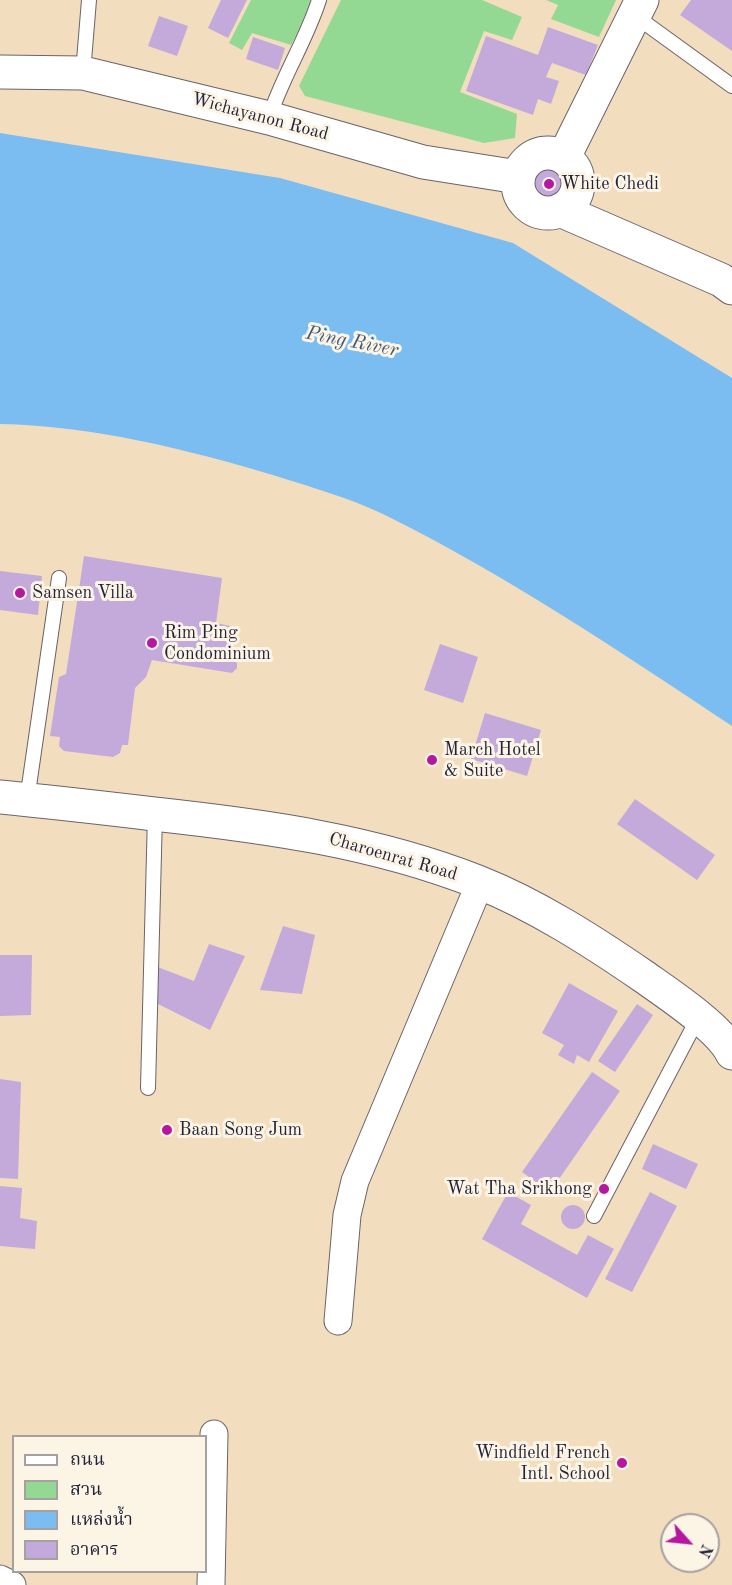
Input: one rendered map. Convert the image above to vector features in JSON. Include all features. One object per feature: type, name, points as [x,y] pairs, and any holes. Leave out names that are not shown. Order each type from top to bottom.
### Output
[{"type":"street","points":[[564,157],[638,7]]},
{"type":"street","name":"Wichayanon Road","points":[[0,72],[83,73],[269,118],[423,162],[518,177]]},
{"type":"street","points":[[545,153],[564,157],[575,170],[577,185],[572,200],[560,210],[549,213],[532,208],[520,196],[518,177],[521,168],[533,157],[545,153]]},
{"type":"street","points":[[560,210],[728,278]]},
{"type":"street","name":"Charoenrat Road","points":[[13,798],[308,834],[369,847],[433,865],[480,883],[549,916],[614,956],[730,1043]]},
{"type":"street","points":[[338,1321],[347,1215],[355,1181],[480,883]]},
{"type":"street","points":[[211,1585],[214,1434]]},
{"type":"street","points":[[0,1579],[12,1585]]},
{"type":"lane","points":[[83,73],[89,0]]},
{"type":"lane","points":[[269,118],[279,87],[313,19],[319,0]]},
{"type":"lane","points":[[638,7],[732,86]]},
{"type":"lane","points":[[13,798],[58,578]]},
{"type":"lane","points":[[148,1088],[155,814]]},
{"type":"lane","points":[[594,1216],[698,1018]]},
{"type":"green space","points":[[251,0],[311,0],[306,17],[291,45],[252,33],[242,50],[229,43]]},
{"type":"green space","points":[[341,0],[482,0],[522,17],[512,40],[484,31],[460,92],[517,114],[515,138],[484,143],[305,96],[299,86]]},
{"type":"green space","points":[[546,0],[616,0],[599,37],[551,19],[558,5]]},
{"type":"water","name":"Ping River","points":[[0,133],[280,178],[513,243],[732,378],[732,726],[517,588],[428,537],[370,508],[276,476],[174,448],[70,429],[0,424]]},
{"type":"building","points":[[221,0],[247,0],[228,38],[208,28]]},
{"type":"building","points":[[691,0],[732,0],[732,51],[680,15]]},
{"type":"building","points":[[159,16],[188,26],[177,56],[148,46]]},
{"type":"building","points":[[548,27],[598,45],[586,75],[552,63],[546,77],[559,81],[551,104],[538,99],[533,115],[466,91],[486,36],[538,55]]},
{"type":"building","points":[[253,37],[285,48],[278,70],[246,59]]},
{"type":"building","name":"White Chedi","points":[[549,169],[555,170],[563,178],[563,190],[555,198],[549,199],[543,198],[535,190],[534,184],[535,178],[543,170]]},
{"type":"building","name":"Rim Ping Condominium","points":[[84,556],[222,578],[216,623],[235,627],[229,658],[237,663],[237,668],[232,673],[152,660],[146,677],[135,688],[128,745],[122,745],[120,753],[113,757],[64,751],[59,746],[60,737],[50,736],[59,677],[66,674]]},
{"type":"building","name":"Samsen Villa","points":[[0,571],[42,576],[38,615],[0,610]]},
{"type":"building","points":[[440,644],[478,657],[463,703],[424,690]]},
{"type":"building","points":[[485,713],[541,730],[527,776],[471,759]]},
{"type":"building","points":[[635,799],[715,855],[697,880],[617,824]]},
{"type":"building","points":[[283,926],[315,935],[302,994],[260,990]]},
{"type":"building","points":[[209,944],[245,956],[210,1030],[154,1002],[155,966],[194,981]]},
{"type":"building","points":[[0,955],[32,955],[31,1015],[0,1016]]},
{"type":"building","points":[[569,983],[618,1011],[589,1062],[577,1055],[574,1064],[558,1055],[564,1045],[542,1033]]},
{"type":"building","points":[[637,1004],[653,1015],[615,1072],[598,1061]]},
{"type":"building","points":[[592,1072],[620,1091],[550,1192],[522,1172]]},
{"type":"building","points":[[0,1079],[21,1082],[18,1179],[0,1178]]},
{"type":"building","points":[[653,1144],[698,1164],[686,1189],[642,1169]]},
{"type":"building","points":[[0,1186],[22,1188],[20,1218],[37,1221],[35,1249],[0,1246]]},
{"type":"building","points":[[508,1192],[531,1205],[521,1224],[577,1255],[588,1235],[614,1249],[587,1298],[482,1239]]},
{"type":"building","points":[[650,1192],[677,1206],[632,1292],[605,1279]]},
{"type":"building","points":[[573,1205],[582,1208],[585,1217],[582,1226],[573,1229],[564,1226],[561,1217],[564,1208]]},
{"type":"place","name":"White Chedi","points":[[549,184]]},
{"type":"place","name":"Samsen Villa","points":[[20,593]]},
{"type":"place","name":"Rim Ping Condominium","points":[[152,643]]},
{"type":"place","name":"March Hotel & Suite","points":[[432,760]]},
{"type":"place","name":"Baan Song Jum","points":[[167,1130]]},
{"type":"place","name":"Wat Tha Srikhong","points":[[604,1189]]},
{"type":"place","name":"Windfield French Intl. School","points":[[622,1463]]}]
